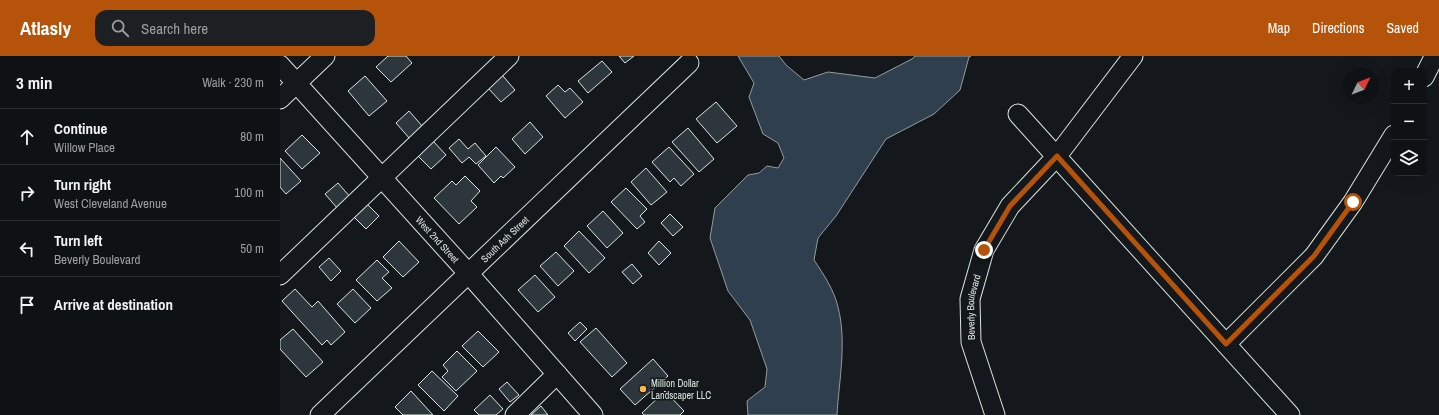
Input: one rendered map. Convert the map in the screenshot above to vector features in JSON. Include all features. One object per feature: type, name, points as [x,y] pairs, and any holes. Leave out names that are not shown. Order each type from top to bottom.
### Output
[{"type":"street","points":[[280,98],[325,56]]},
{"type":"street","points":[[280,275],[509,56]]},
{"type":"street","name":"Beverly Boulevard","points":[[995,415],[971,342],[970,299],[984,250],[1010,206],[1057,156],[1133,56]]},
{"type":"street","points":[[1427,71],[1434,57]]},
{"type":"street","name":"South Ash Street","points":[[320,415],[689,62]]},
{"type":"street","name":"West 2nd Street","points":[[280,65],[593,415]]},
{"type":"street","points":[[1018,114],[1290,415]]},
{"type":"street","points":[[1226,344],[1314,256],[1353,202],[1391,139]]},
{"type":"street","points":[[515,415],[557,374]]},
{"type":"water","points":[[738,56],[779,56],[786,65],[804,80],[828,72],[875,78],[915,56],[971,56],[969,57],[960,90],[934,114],[886,139],[836,216],[818,238],[814,260],[834,295],[841,320],[842,361],[837,415],[748,415],[747,401],[765,387],[767,369],[750,320],[728,291],[710,238],[715,208],[748,175],[759,173],[767,166],[778,168],[784,158],[778,143],[763,134],[749,97],[754,83]]},
{"type":"building","points":[[388,56],[406,56],[412,63],[391,82],[376,67]]},
{"type":"building","points":[[619,56],[634,56],[625,63]]},
{"type":"building","points":[[602,61],[612,72],[588,93],[578,81]]},
{"type":"building","points":[[502,75],[515,90],[501,102],[488,88]]},
{"type":"building","points":[[365,76],[387,101],[369,116],[348,91]]},
{"type":"building","points":[[558,85],[565,92],[570,88],[583,102],[565,118],[546,96]]},
{"type":"building","points":[[716,102],[737,126],[717,143],[696,119]]},
{"type":"building","points":[[409,111],[423,127],[410,139],[396,123]]},
{"type":"building","points":[[530,122],[543,137],[525,154],[512,139]]},
{"type":"building","points":[[688,128],[714,159],[699,172],[672,142]]},
{"type":"building","points":[[302,135],[320,153],[302,169],[285,151]]},
{"type":"building","points":[[459,139],[468,149],[475,143],[486,156],[476,164],[469,157],[462,163],[449,148]]},
{"type":"building","points":[[433,141],[446,155],[431,169],[417,155]]},
{"type":"building","points":[[496,147],[515,167],[503,178],[501,176],[494,183],[478,165]]},
{"type":"building","points":[[669,147],[694,174],[681,186],[674,178],[670,182],[652,162]]},
{"type":"building","points":[[280,158],[301,181],[286,194],[280,187]]},
{"type":"building","points":[[646,168],[667,192],[651,205],[631,182]]},
{"type":"building","points":[[465,176],[480,191],[471,201],[477,207],[459,224],[434,198],[452,181],[456,185]]},
{"type":"building","points":[[338,183],[351,198],[338,209],[325,194]]},
{"type":"building","points":[[626,188],[647,209],[640,216],[645,222],[637,229],[611,202]]},
{"type":"building","points":[[367,204],[379,216],[366,229],[354,217]]},
{"type":"building","points":[[603,211],[623,233],[607,248],[587,226]]},
{"type":"building","points":[[670,214],[683,227],[673,236],[661,223]]},
{"type":"building","points":[[579,231],[605,258],[589,273],[564,246]]},
{"type":"building","points":[[399,241],[419,262],[403,277],[383,257]]},
{"type":"building","points":[[659,241],[671,253],[659,265],[648,253]]},
{"type":"building","points":[[556,252],[574,271],[558,286],[540,266]]},
{"type":"building","points":[[329,258],[341,271],[331,281],[319,267]]},
{"type":"building","points":[[377,260],[389,272],[382,278],[392,288],[377,301],[356,280]]},
{"type":"building","points":[[632,264],[642,276],[633,284],[622,272]]},
{"type":"building","points":[[535,275],[555,297],[538,312],[518,290]]},
{"type":"building","points":[[295,289],[312,307],[318,301],[345,332],[331,345],[327,340],[322,345],[282,301]]},
{"type":"building","points":[[353,289],[371,308],[355,323],[337,304]]},
{"type":"building","points":[[580,322],[587,329],[575,341],[568,333]]},
{"type":"building","points":[[596,328],[627,363],[612,377],[580,342]]},
{"type":"building","points":[[293,329],[323,362],[306,377],[280,349],[280,340]]},
{"type":"building","points":[[478,331],[499,352],[483,367],[462,346]]},
{"type":"building","points":[[457,351],[477,371],[456,391],[442,377],[448,371],[443,365]]},
{"type":"building","points":[[653,359],[668,376],[635,405],[620,389]]},
{"type":"building","points":[[432,371],[458,396],[444,411],[418,385]]},
{"type":"building","points":[[507,382],[519,395],[510,402],[499,389]]},
{"type":"building","points":[[411,391],[433,415],[403,415],[395,407]]},
{"type":"building","points":[[665,391],[684,411],[680,415],[644,415],[642,413]]},
{"type":"building","points":[[490,395],[503,409],[496,415],[479,415],[474,410]]},
{"type":"building","points":[[541,406],[548,415],[531,415]]},
{"type":"place","name":"Million Dollar Landscaper LLC","points":[[643,389]]},
{"type":"route","points":[[984,250],[1010,206],[1057,156],[1226,344],[1314,256],[1353,202]]}]
